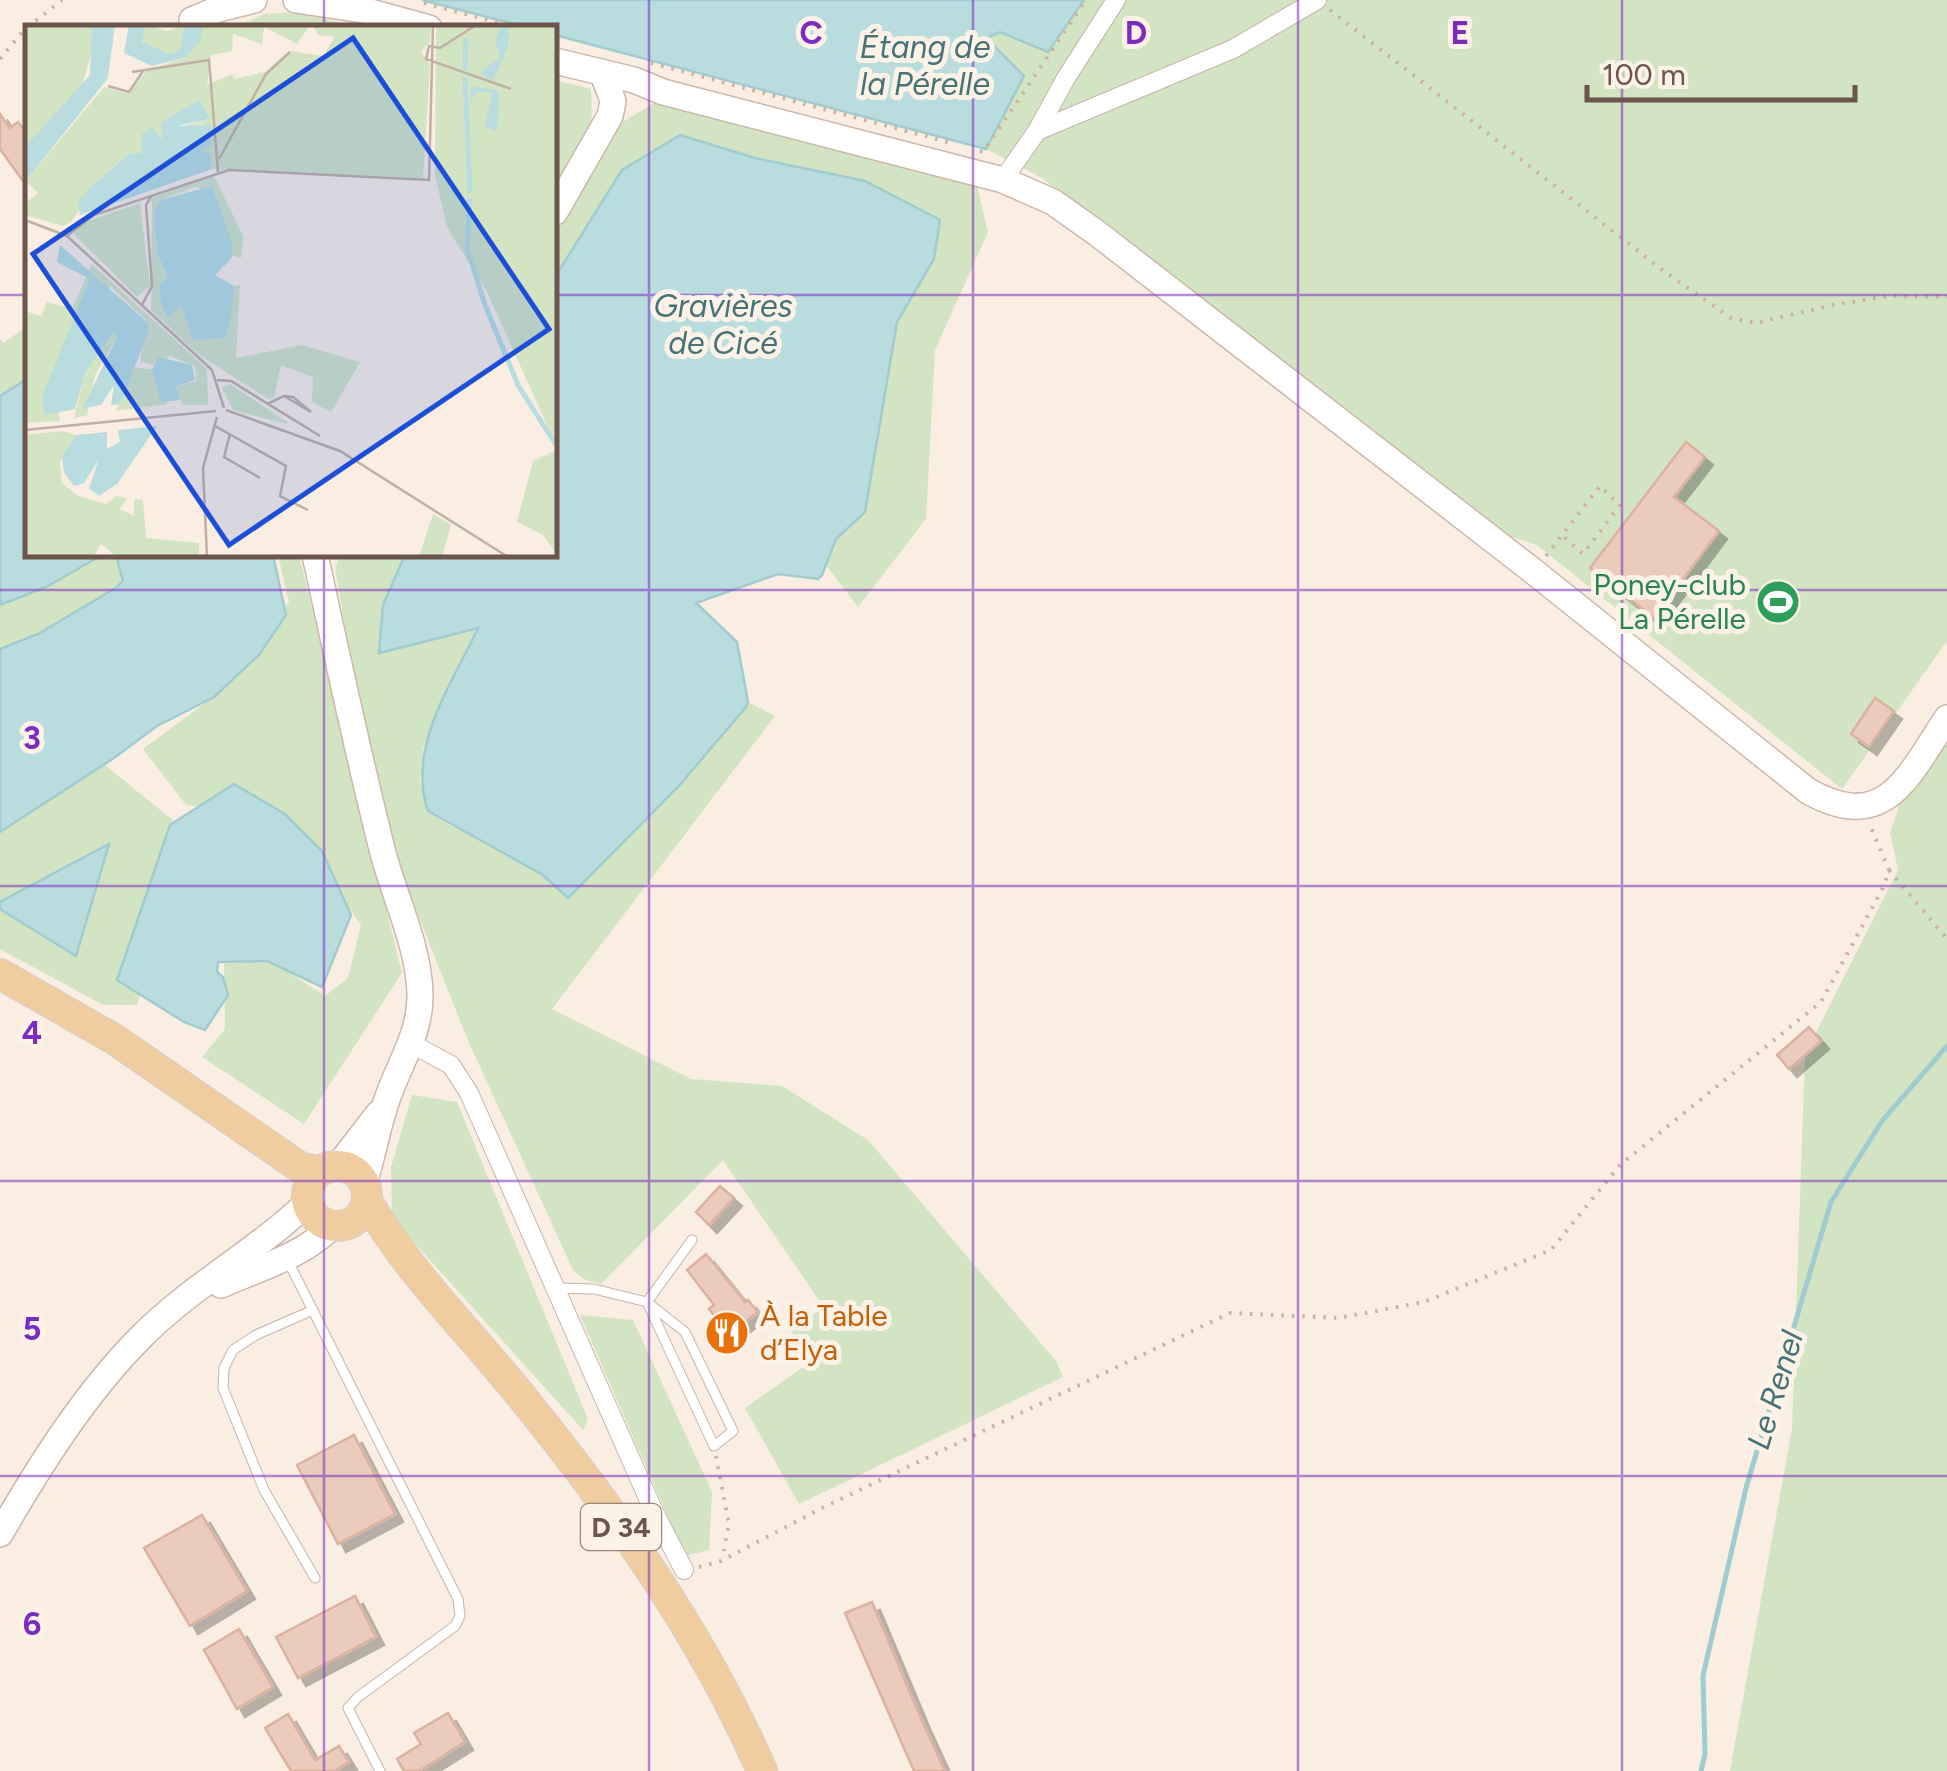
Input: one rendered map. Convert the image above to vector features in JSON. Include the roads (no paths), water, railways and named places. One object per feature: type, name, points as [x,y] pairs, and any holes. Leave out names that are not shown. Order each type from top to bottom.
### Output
[{"type":"main road","points":[[190,16],[254,0]]},
{"type":"main road","points":[[296,0],[363,10],[418,25]]},
{"type":"main road","points":[[558,63],[1004,180],[1053,202],[1533,571],[1808,791],[1832,804],[1862,808],[1880,802],[1902,784],[1947,718]]},
{"type":"main road","points":[[558,207],[610,116],[614,101],[602,74]]},
{"type":"main road","points":[[610,116],[630,102],[663,92]]},
{"type":"main road","points":[[0,1534],[32,1479],[142,1336],[184,1300],[280,1245],[325,1235],[360,1216],[384,1106],[412,1044],[420,992],[416,960],[393,892],[364,781],[316,558]]},
{"type":"main road","points":[[0,974],[114,1039],[318,1183]]},
{"type":"main road","points":[[280,1245],[318,1183],[384,1106]]},
{"type":"main road","points":[[318,1183],[354,1171],[365,1192]]},
{"type":"main road","points":[[318,1183],[317,1218],[340,1225]]},
{"type":"main road","name":"D 34","points":[[365,1192],[390,1241],[554,1436],[649,1567],[724,1692],[762,1771]]},
{"type":"main road","name":"D 34","points":[[340,1225],[443,1308]]},
{"type":"street","points":[[1004,180],[1116,0]]},
{"type":"street","points":[[1038,130],[1234,49],[1317,0]]},
{"type":"street","points":[[412,1044],[451,1065],[469,1093],[655,1514],[684,1570]]},
{"type":"lane","points":[[647,1302],[692,1240]]},
{"type":"lane","points":[[280,1245],[458,1599],[460,1616],[455,1626],[348,1708],[380,1771]]},
{"type":"lane","points":[[554,1288],[594,1289],[647,1302],[685,1332],[733,1431],[714,1446],[647,1302]]},
{"type":"lane","points":[[313,1310],[256,1335],[233,1350],[224,1368],[223,1388],[264,1490],[315,1578]]},
{"type":"water","name":"Étang de la Pérelle","points":[[422,0],[1084,0],[1048,52],[1000,32],[986,38],[1024,76],[986,149],[558,36],[558,25],[518,25]]},
{"type":"water","name":"Gravières de Cicé","points":[[680,135],[755,158],[865,181],[940,220],[934,259],[897,322],[865,512],[836,539],[818,579],[778,574],[696,603],[737,642],[746,707],[678,787],[568,898],[543,875],[428,811],[423,787],[427,740],[478,628],[379,653],[383,605],[404,558],[558,558],[558,272],[622,170]]},
{"type":"water","points":[[25,380],[25,558],[97,558],[46,587],[0,605],[0,396]]},
{"type":"water","points":[[117,558],[274,558],[286,615],[259,655],[214,697],[157,726],[0,832],[0,649],[40,633],[123,581]]},
{"type":"water","points":[[234,784],[285,814],[322,851],[351,915],[322,987],[267,961],[218,962],[217,972],[223,977],[228,995],[205,1030],[184,1022],[117,980],[170,825]]},
{"type":"water","points":[[109,844],[76,956],[0,909],[0,902]]},
{"type":"waterway","name":"Le Renel","points":[[1701,1771],[1705,1754],[1703,1676],[1746,1488],[1831,1202],[1882,1121],[1947,1046]]},
{"type":"place","name":"Poney-club La Pérelle","points":[[1778,602]]},
{"type":"place","name":"À la Table d’Elya","points":[[727,1333]]}]
